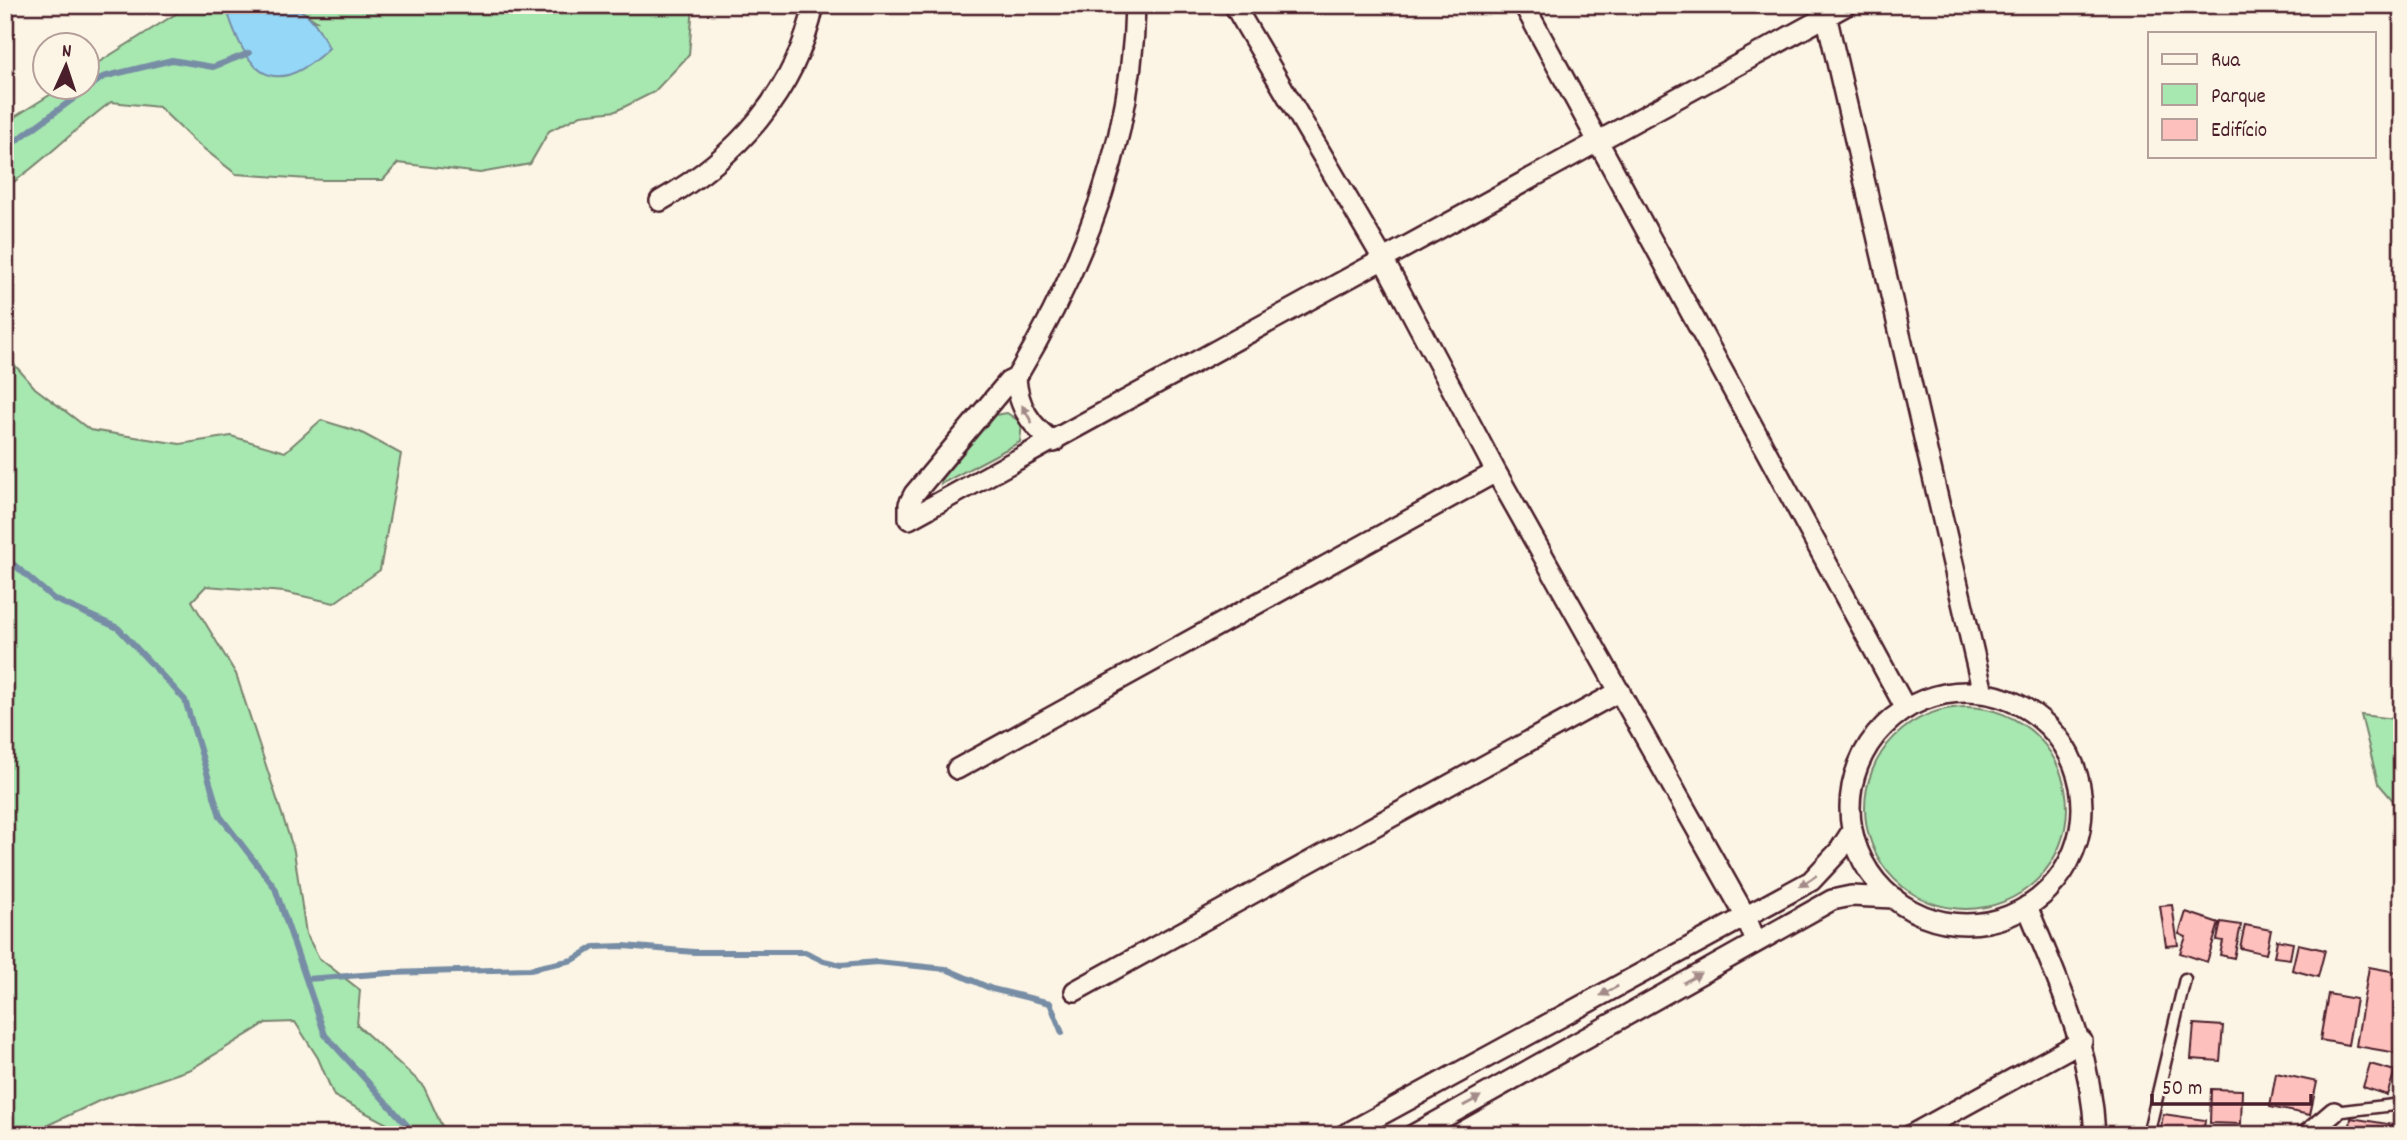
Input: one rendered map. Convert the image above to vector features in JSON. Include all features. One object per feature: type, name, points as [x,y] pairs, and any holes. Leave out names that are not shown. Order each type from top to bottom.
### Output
[{"type":"street","points":[[660,201],[712,168],[756,125],[790,74],[814,5]]},
{"type":"street","points":[[1135,5],[1125,101],[1105,185],[1058,304],[1016,378],[1008,382],[914,494],[909,504],[909,519],[1054,442],[1600,140],[1825,11],[1847,5]]},
{"type":"street","points":[[1234,5],[1383,259],[1496,472],[1746,917],[1756,942]]},
{"type":"street","points":[[1524,5],[1600,140],[1906,709]]},
{"type":"street","points":[[1825,11],[1983,693]]},
{"type":"street","points":[[1016,378],[1025,413],[1042,434],[1054,442]]},
{"type":"street","points":[[957,769],[1496,472]]},
{"type":"street","points":[[1075,991],[1620,691]]},
{"type":"street","points":[[1983,693],[2022,706],[2053,731],[2074,765],[2080,785],[2081,825],[2068,863],[2043,894],[2027,906],[1989,921],[1949,922],[1910,909],[1894,898],[1867,868],[1852,831],[1851,790],[1860,761],[1875,735],[1906,709],[1943,694],[1983,693]]},
{"type":"street","points":[[1344,1135],[1811,881],[1839,851],[1852,831]]},
{"type":"street","points":[[1413,1135],[1832,900],[1851,896],[1894,898]]},
{"type":"street","points":[[2027,906],[2082,1041],[2095,1135]]},
{"type":"street","points":[[1911,1135],[2082,1041]]},
{"type":"street","points":[[1395,1106],[1405,1135]]},
{"type":"street","points":[[2307,1135],[2333,1112]]},
{"type":"lane","points":[[2148,1135],[2185,979]]},
{"type":"lane","points":[[2333,1112],[2402,1104]]},
{"type":"green space","points":[[190,5],[244,5],[228,13],[316,21],[293,5],[693,5],[689,55],[654,92],[616,111],[581,115],[549,131],[530,164],[480,173],[398,163],[383,180],[323,180],[236,174],[194,141],[159,107],[111,102],[5,188],[5,123],[39,102],[102,102],[102,60]]},
{"type":"green space","points":[[5,354],[35,388],[90,430],[180,444],[231,436],[285,452],[321,420],[360,432],[401,454],[380,570],[334,603],[284,592],[206,586],[192,601],[236,674],[294,851],[306,934],[319,958],[360,990],[357,1025],[423,1085],[446,1135],[397,1135],[391,1126],[334,1096],[318,1058],[295,1022],[266,1023],[191,1069],[101,1100],[27,1135],[5,1135]]},
{"type":"green space","points":[[1007,413],[1022,423],[1020,442],[941,484],[942,478],[995,415]]},
{"type":"green space","points":[[1966,707],[2005,714],[2038,736],[2060,769],[2067,808],[2060,847],[2038,880],[2005,902],[1966,909],[1927,902],[1894,880],[1872,847],[1865,808],[1872,769],[1894,736],[1927,714]]},
{"type":"green space","points":[[2361,715],[2402,720],[2402,811],[2378,783]]},
{"type":"water","points":[[244,5],[296,8],[313,21],[329,48],[310,64],[293,73],[279,76],[266,74],[245,52],[228,13]]},
{"type":"building","points":[[2172,905],[2178,945],[2166,946],[2160,906]]},
{"type":"building","points":[[2186,912],[2219,923],[2207,962],[2180,953],[2186,937],[2179,934]]},
{"type":"building","points":[[2221,922],[2241,925],[2234,958],[2220,955],[2223,941],[2217,940]]},
{"type":"building","points":[[2245,925],[2271,930],[2266,954],[2240,948]]},
{"type":"building","points":[[2277,940],[2293,943],[2290,959],[2274,957]]},
{"type":"building","points":[[2298,944],[2325,950],[2318,977],[2292,970]]},
{"type":"building","points":[[2369,967],[2402,973],[2402,1025],[2397,1053],[2356,1046]]},
{"type":"building","points":[[2328,994],[2356,999],[2348,1045],[2320,1040]]},
{"type":"building","points":[[2194,1024],[2223,1026],[2220,1061],[2191,1059]]},
{"type":"building","points":[[2370,1064],[2395,1071],[2387,1095],[2363,1087]]},
{"type":"building","points":[[2276,1073],[2317,1082],[2310,1115],[2270,1107]]},
{"type":"building","points":[[2211,1089],[2242,1090],[2241,1124],[2210,1123]]},
{"type":"building","points":[[2163,1114],[2205,1120],[2203,1135],[2160,1135]]},
{"type":"building","points":[[2351,1118],[2394,1125],[2393,1135],[2349,1135]]},
{"type":"building","points":[[2395,1118],[2402,1119],[2402,1135],[2393,1135]]},
{"type":"waterway","points":[[5,149],[103,77],[172,60],[213,67],[249,53]]},
{"type":"waterway","points":[[5,557],[54,599],[118,628],[185,700],[220,816],[275,888],[325,1035],[416,1135]]},
{"type":"waterway","points":[[306,979],[390,973],[530,969],[573,960],[594,947],[624,946],[694,952],[805,952],[841,965],[877,962],[946,969],[992,989],[1050,1003],[1062,1033]]}]
